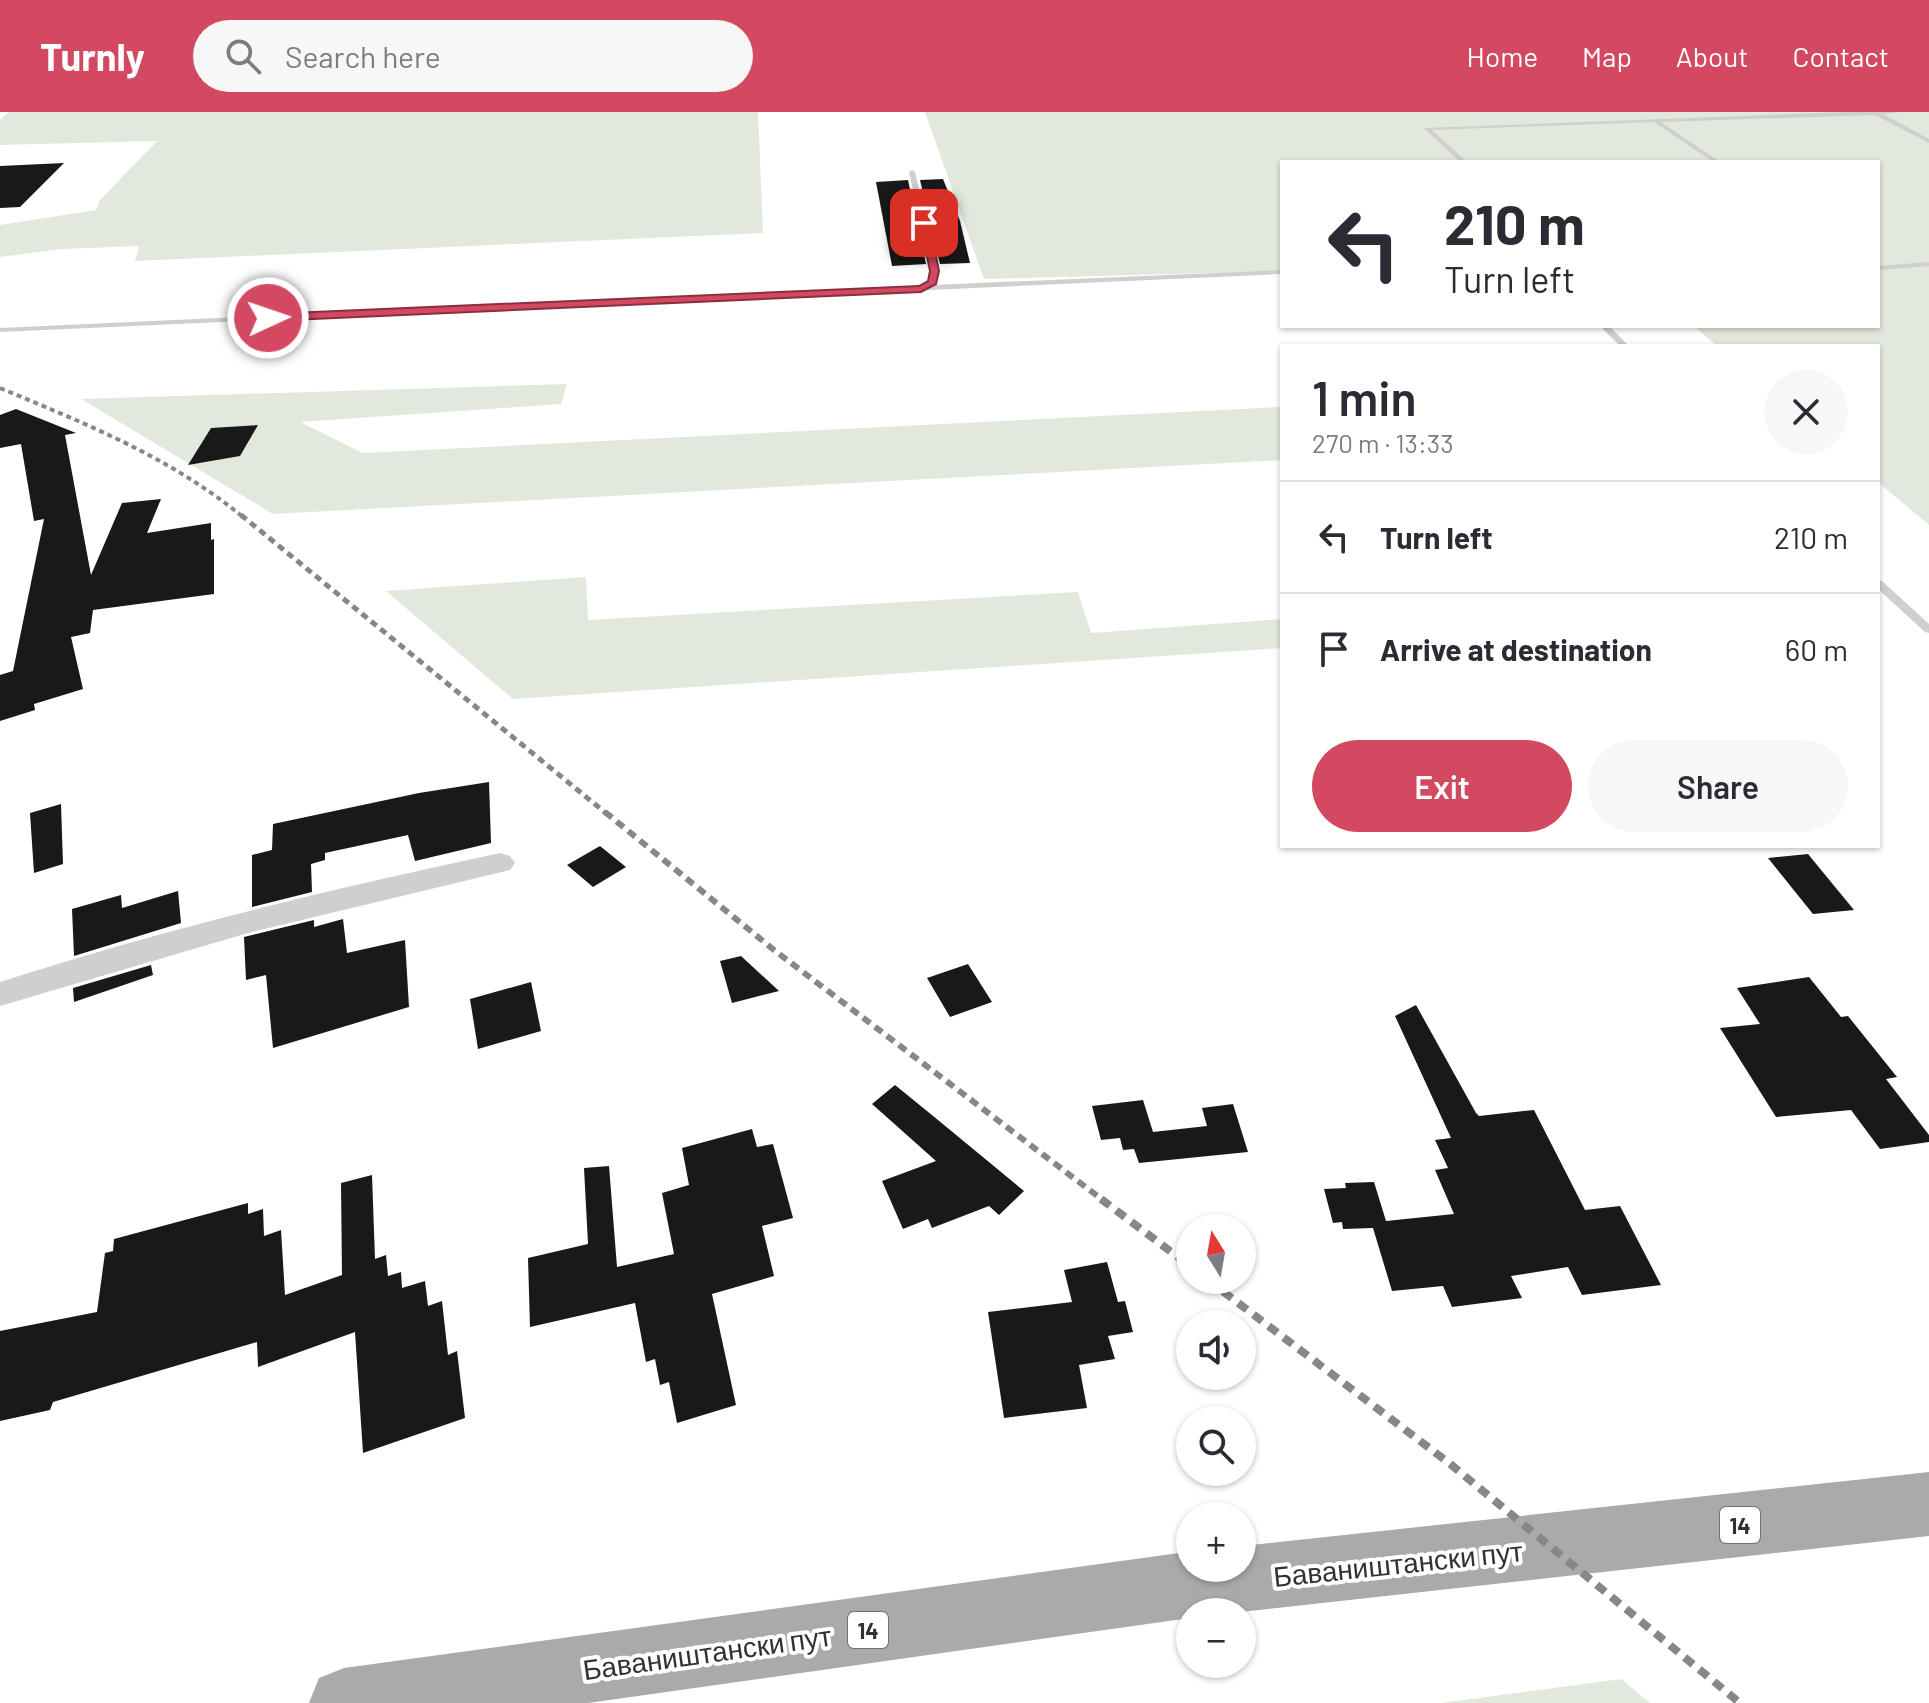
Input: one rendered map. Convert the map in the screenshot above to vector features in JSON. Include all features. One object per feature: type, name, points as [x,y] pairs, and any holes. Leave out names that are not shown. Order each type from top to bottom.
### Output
[{"type":"main road","name":"Баваништански пут","points":[[344,1703],[1179,1586],[1929,1504]]},
{"type":"street","points":[[0,994],[103,959],[232,924],[500,863]]},
{"type":"lane","points":[[1462,160],[1427,128],[1899,112]]},
{"type":"lane","points":[[1876,113],[1929,141]]},
{"type":"lane","points":[[1655,121],[1714,160]]},
{"type":"lane","points":[[912,172],[935,271],[933,282],[921,289]]},
{"type":"lane","points":[[1880,267],[1929,264]]},
{"type":"lane","points":[[0,330],[1280,272]]},
{"type":"lane","points":[[1606,328],[1623,344]]},
{"type":"lane","points":[[1880,585],[1929,630]]},
{"type":"shaded area","points":[[9,112],[758,112],[763,233],[135,261],[139,246],[62,249],[0,257],[0,225],[96,210],[100,200],[157,141],[0,145],[0,120]]},
{"type":"shaded area","points":[[925,112],[1929,112],[1929,525],[1880,484],[1880,344],[1715,344],[1696,328],[1880,328],[1880,160],[1280,160],[1280,271],[984,279]]},
{"type":"shaded area","points":[[567,384],[561,404],[300,422],[363,453],[1280,407],[1280,460],[273,514],[81,399]]},
{"type":"shaded area","points":[[586,577],[588,620],[1078,592],[1091,633],[1280,619],[1280,648],[513,699],[386,591]]},
{"type":"shaded area","points":[[1621,1679],[1650,1703],[1441,1703]]},
{"type":"building","points":[[64,163],[20,207],[0,208],[0,166]]},
{"type":"building","points":[[943,179],[960,221],[970,263],[940,264],[920,180]]},
{"type":"building","points":[[908,180],[926,264],[892,266],[876,182]]},
{"type":"building","points":[[16,409],[76,433],[65,435],[91,575],[122,503],[161,499],[147,533],[211,523],[214,594],[93,610],[90,633],[71,637],[83,689],[34,704],[35,710],[0,721],[0,675],[13,671],[44,519],[34,521],[21,444],[0,448],[0,415]]},
{"type":"building","points":[[258,425],[240,456],[188,465],[211,428]]},
{"type":"building","points":[[489,782],[491,843],[415,861],[408,835],[325,853],[325,860],[311,864],[312,892],[252,907],[252,855],[272,850],[273,824],[419,793]]},
{"type":"building","points":[[61,804],[63,864],[34,873],[30,813]]},
{"type":"building","points":[[600,846],[626,867],[593,887],[567,865]]},
{"type":"building","points":[[1808,854],[1854,910],[1813,914],[1768,858]]},
{"type":"building","points":[[178,891],[181,923],[74,956],[72,909],[121,895],[122,908]]},
{"type":"building","points":[[343,919],[347,953],[405,940],[409,1007],[273,1048],[266,975],[246,980],[244,937],[314,920],[314,927]]},
{"type":"building","points":[[741,956],[779,991],[732,1003],[720,961]]},
{"type":"building","points":[[968,964],[992,1002],[950,1017],[927,978]]},
{"type":"building","points":[[151,965],[153,975],[74,1002],[73,988]]},
{"type":"building","points":[[1809,977],[1841,1017],[1848,1016],[1897,1077],[1886,1079],[1929,1135],[1929,1142],[1880,1149],[1851,1110],[1776,1117],[1720,1028],[1760,1024],[1737,988]]},
{"type":"building","points":[[531,982],[541,1031],[478,1049],[470,999]]},
{"type":"building","points":[[1416,1005],[1476,1113],[1479,1116],[1534,1110],[1585,1210],[1620,1206],[1661,1285],[1582,1295],[1568,1267],[1511,1276],[1522,1298],[1452,1307],[1443,1286],[1392,1291],[1373,1228],[1343,1229],[1342,1222],[1333,1223],[1324,1189],[1346,1188],[1345,1183],[1374,1182],[1386,1221],[1454,1214],[1435,1170],[1448,1168],[1435,1140],[1451,1138],[1395,1016]]},
{"type":"building","points":[[895,1085],[1024,1191],[999,1215],[989,1206],[932,1228],[928,1219],[903,1229],[882,1181],[936,1161],[872,1104]]},
{"type":"building","points":[[1143,1100],[1153,1132],[1207,1126],[1202,1108],[1233,1104],[1248,1152],[1139,1163],[1134,1149],[1123,1150],[1120,1138],[1101,1140],[1092,1106]]},
{"type":"building","points":[[752,1129],[757,1147],[773,1144],[793,1218],[762,1226],[774,1276],[712,1294],[736,1405],[677,1423],[669,1382],[660,1385],[655,1359],[646,1362],[635,1303],[530,1327],[528,1258],[588,1244],[584,1168],[609,1166],[617,1267],[674,1254],[662,1193],[689,1185],[682,1148]]},
{"type":"building","points":[[372,1175],[375,1259],[386,1255],[388,1276],[401,1272],[402,1288],[425,1281],[428,1306],[442,1301],[448,1355],[457,1351],[465,1418],[363,1453],[355,1332],[258,1367],[257,1342],[53,1402],[50,1410],[0,1421],[0,1331],[97,1312],[105,1253],[113,1251],[114,1239],[248,1203],[248,1214],[263,1209],[264,1236],[281,1230],[285,1295],[342,1275],[341,1183]]},
{"type":"building","points":[[1107,1262],[1118,1302],[1125,1301],[1133,1332],[1108,1336],[1115,1359],[1079,1365],[1087,1408],[1004,1418],[988,1312],[1072,1302],[1064,1270]]},
{"type":"railway","points":[[0,388],[157,459],[243,517]]},
{"type":"railway","points":[[241,515],[607,814]]},
{"type":"railway","points":[[605,812],[774,950],[1104,1201]]},
{"type":"railway","points":[[1101,1199],[1176,1255]]},
{"type":"railway","points":[[1226,1294],[1449,1463],[1740,1703]]},
{"type":"route","points":[[268,318],[661,298],[921,289],[933,282],[935,271],[924,223]]}]
